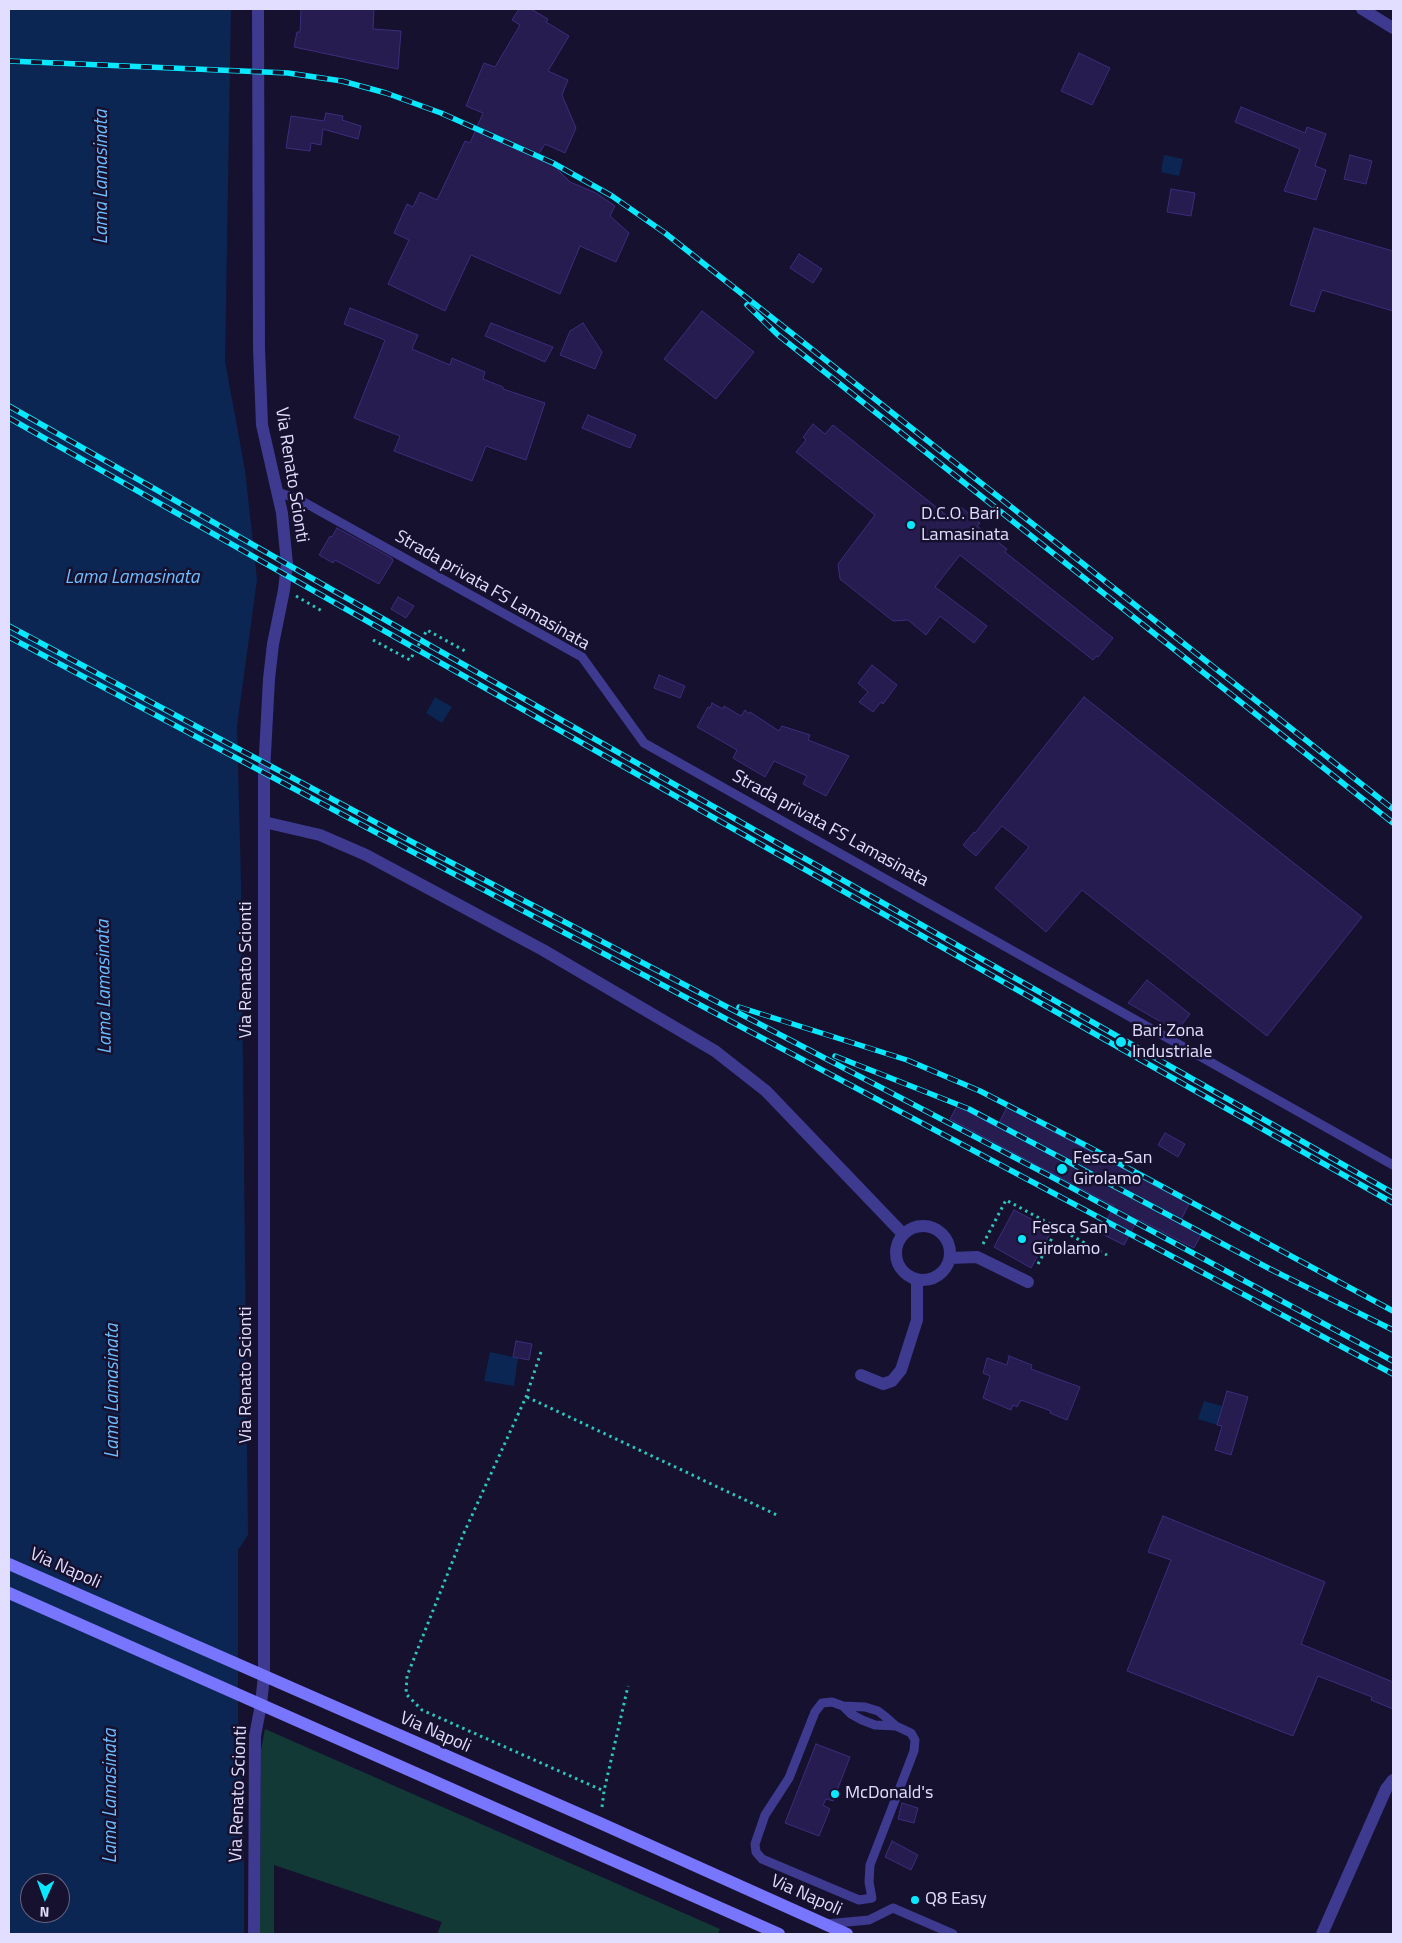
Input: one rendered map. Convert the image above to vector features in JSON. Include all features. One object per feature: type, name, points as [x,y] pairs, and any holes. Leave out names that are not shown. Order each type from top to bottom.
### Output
[{"type":"main road","name":"Via Napoli","points":[[9,1564],[600,1823],[847,1934]]},
{"type":"main road","points":[[9,1593],[779,1934]]},
{"type":"street","name":"Via Renato Scionti","points":[[254,1934],[255,1736],[262,1704],[264,1676],[264,822],[269,679],[287,564],[282,513],[262,424],[259,348],[258,9]]},
{"type":"street","points":[[1362,9],[1393,28]]},
{"type":"street","points":[[264,822],[320,835],[366,855],[543,950],[715,1052],[766,1091],[902,1234]]},
{"type":"street","points":[[919,1226],[936,1229],[948,1241],[950,1258],[942,1273],[935,1278],[917,1280],[901,1270],[895,1252],[902,1234],[919,1226]]},
{"type":"street","points":[[950,1258],[977,1257],[1028,1282]]},
{"type":"street","points":[[861,1375],[883,1384],[892,1381],[901,1370],[917,1320],[917,1280]]},
{"type":"street","points":[[1322,1934],[1386,1789],[1393,1780]]},
{"type":"lane","name":"Strada privata FS Lamasinata","points":[[278,492],[300,500],[582,657],[644,743],[1393,1165]]},
{"type":"lane","points":[[832,1702],[843,1706],[866,1707],[878,1712],[896,1726],[911,1733],[915,1740],[914,1751],[870,1865],[869,1882],[872,1898],[859,1900],[762,1859],[756,1852],[755,1844],[765,1815],[789,1778],[814,1712],[822,1703],[832,1702]]},
{"type":"lane","points":[[843,1706],[851,1714],[875,1725],[896,1726]]},
{"type":"lane","points":[[825,1924],[869,1920],[893,1908],[953,1934]]},
{"type":"path","points":[[284,590],[322,611]]},
{"type":"path","points":[[373,640],[410,660],[427,630],[464,651]]},
{"type":"path","points":[[987,1236],[1006,1200],[1107,1255]]},
{"type":"path","points":[[1038,1264],[1052,1238]]},
{"type":"path","points":[[541,1352],[526,1397],[463,1535],[407,1676],[406,1694],[422,1710],[604,1791]]},
{"type":"path","points":[[526,1397],[777,1515]]},
{"type":"path","points":[[600,1823],[604,1791],[628,1686]]},
{"type":"green space","points":[[265,1729],[720,1929],[718,1934],[437,1934],[442,1922],[274,1865],[274,1934],[260,1934],[261,1750]]},
{"type":"water","name":"Lama Lamasinata","points":[[9,9],[231,9],[225,361],[245,470],[257,580],[237,726],[241,882],[248,1535],[238,1550],[238,1718],[244,1832],[244,1934],[9,1934]]},
{"type":"water","points":[[1164,155],[1183,159],[1179,176],[1161,172]]},
{"type":"water","points":[[435,697],[452,707],[442,723],[426,713]]},
{"type":"water","points":[[490,1352],[518,1358],[514,1386],[484,1381]]},
{"type":"water","points":[[1204,1401],[1222,1406],[1217,1425],[1198,1419]]},
{"type":"building","points":[[301,9],[374,9],[373,29],[401,31],[398,69],[294,47],[297,32],[300,32]]},
{"type":"building","points":[[519,9],[531,9],[548,19],[546,22],[569,36],[548,71],[568,80],[562,95],[576,128],[565,153],[545,144],[538,155],[558,169],[570,182],[596,193],[615,206],[610,216],[629,233],[616,262],[580,246],[560,294],[471,255],[445,311],[388,284],[409,240],[394,233],[407,204],[413,207],[420,192],[437,200],[465,141],[470,143],[483,113],[466,106],[484,63],[495,67],[520,25],[512,20]]},
{"type":"building","points":[[1079,53],[1110,68],[1092,105],[1061,91]]},
{"type":"building","points":[[1241,107],[1305,133],[1307,127],[1326,134],[1315,166],[1326,170],[1316,200],[1284,191],[1300,149],[1235,122]]},
{"type":"building","points":[[326,113],[343,116],[342,120],[361,126],[358,139],[323,129],[321,145],[311,143],[310,151],[286,148],[291,116],[324,121]]},
{"type":"building","points":[[1350,155],[1372,161],[1366,184],[1344,179]]},
{"type":"building","points":[[1171,189],[1195,193],[1191,216],[1167,212]]},
{"type":"building","points":[[1314,228],[1393,251],[1393,311],[1322,290],[1314,312],[1290,305]]},
{"type":"building","points":[[799,254],[822,269],[813,283],[790,268]]},
{"type":"building","points":[[350,308],[418,335],[412,349],[450,365],[452,358],[485,372],[483,379],[503,387],[503,389],[545,403],[526,460],[486,446],[472,481],[394,451],[400,436],[354,418],[385,340],[344,324]]},
{"type":"building","points":[[702,311],[754,352],[716,399],[664,359]]},
{"type":"building","points":[[491,323],[553,347],[545,362],[485,336]]},
{"type":"building","points":[[583,323],[602,352],[595,369],[560,355],[570,331]]},
{"type":"building","points":[[588,415],[636,435],[630,448],[582,428]]},
{"type":"building","points":[[813,424],[825,434],[833,425],[951,519],[961,507],[980,523],[977,526],[1007,549],[1005,552],[1113,638],[1098,657],[1096,656],[1093,660],[960,555],[935,587],[987,626],[974,643],[940,616],[926,635],[908,620],[893,621],[840,579],[838,564],[875,515],[796,452],[806,440],[803,437]]},
{"type":"building","points":[[337,528],[392,558],[393,561],[379,584],[335,560],[333,563],[319,555]]},
{"type":"building","points":[[398,597],[414,606],[406,618],[391,609]]},
{"type":"building","points":[[872,665],[897,685],[883,704],[881,702],[873,712],[859,702],[868,692],[858,683]]},
{"type":"building","points":[[659,675],[685,686],[680,698],[654,688]]},
{"type":"building","points":[[1084,697],[1362,917],[1267,1036],[1082,890],[1046,932],[995,888],[1029,847],[1002,826],[976,856],[963,845],[975,833]]},
{"type":"building","points":[[712,703],[723,709],[724,706],[741,716],[745,710],[749,714],[750,712],[779,731],[782,726],[810,735],[808,740],[849,756],[826,796],[803,784],[807,776],[774,761],[765,777],[733,758],[737,750],[697,727]]},
{"type":"building","points":[[1147,980],[1190,1014],[1177,1031],[1128,1003]]},
{"type":"building","points":[[957,1106],[997,1127],[1007,1107],[1189,1204],[1179,1224],[1201,1235],[1194,1248],[1138,1219],[1124,1245],[1100,1233],[1114,1206],[950,1119]]},
{"type":"building","points":[[1165,1133],[1185,1144],[1178,1157],[1158,1145]]},
{"type":"building","name":"Fesca San Girolamo","points":[[1014,1210],[1052,1230],[1031,1268],[994,1247]]},
{"type":"building","points":[[516,1341],[532,1344],[529,1360],[513,1357]]},
{"type":"building","points":[[1009,1356],[1032,1365],[1031,1369],[1080,1387],[1067,1420],[1050,1413],[1051,1411],[1021,1400],[1017,1407],[1013,1405],[1011,1410],[983,1398],[990,1376],[983,1373],[987,1358],[1007,1365]]},
{"type":"building","points":[[1227,1391],[1248,1397],[1231,1455],[1215,1450],[1222,1426],[1217,1425]]},
{"type":"building","points":[[1163,1516],[1325,1582],[1301,1644],[1393,1682],[1393,1709],[1371,1700],[1372,1697],[1318,1676],[1293,1736],[1127,1671],[1171,1560],[1148,1552]]},
{"type":"building","points":[[816,1744],[850,1757],[833,1801],[826,1799],[823,1805],[830,1809],[819,1836],[785,1823]]},
{"type":"building","points":[[902,1803],[918,1808],[914,1823],[898,1819]]},
{"type":"building","points":[[892,1841],[918,1855],[911,1870],[885,1857]]},
{"type":"railway","points":[[9,61],[288,73],[342,81],[386,93],[441,113],[553,163],[612,196],[665,233],[1393,809]]},
{"type":"railway","points":[[747,305],[778,335],[1393,823]]},
{"type":"railway","points":[[9,406],[1393,1193]]},
{"type":"railway","points":[[9,418],[1393,1203]]},
{"type":"railway","points":[[9,626],[431,852],[1050,1176],[1393,1361]]},
{"type":"railway","points":[[9,637],[1393,1374]]},
{"type":"railway","points":[[739,1007],[907,1060],[980,1091],[1087,1146],[1393,1311]]},
{"type":"railway","points":[[835,1056],[969,1109],[1270,1269],[1393,1330]]},
{"type":"place","name":"D.C.O. Bari Lamasinata","points":[[911,525]]},
{"type":"place","name":"Bari Zona Industriale","points":[[1121,1042]]},
{"type":"place","name":"Fesca-San Girolamo","points":[[1062,1169]]},
{"type":"place","name":"Fesca San Girolamo","points":[[1022,1239]]},
{"type":"place","name":"McDonald's","points":[[835,1794]]},
{"type":"place","name":"Q8 Easy","points":[[915,1900]]}]
